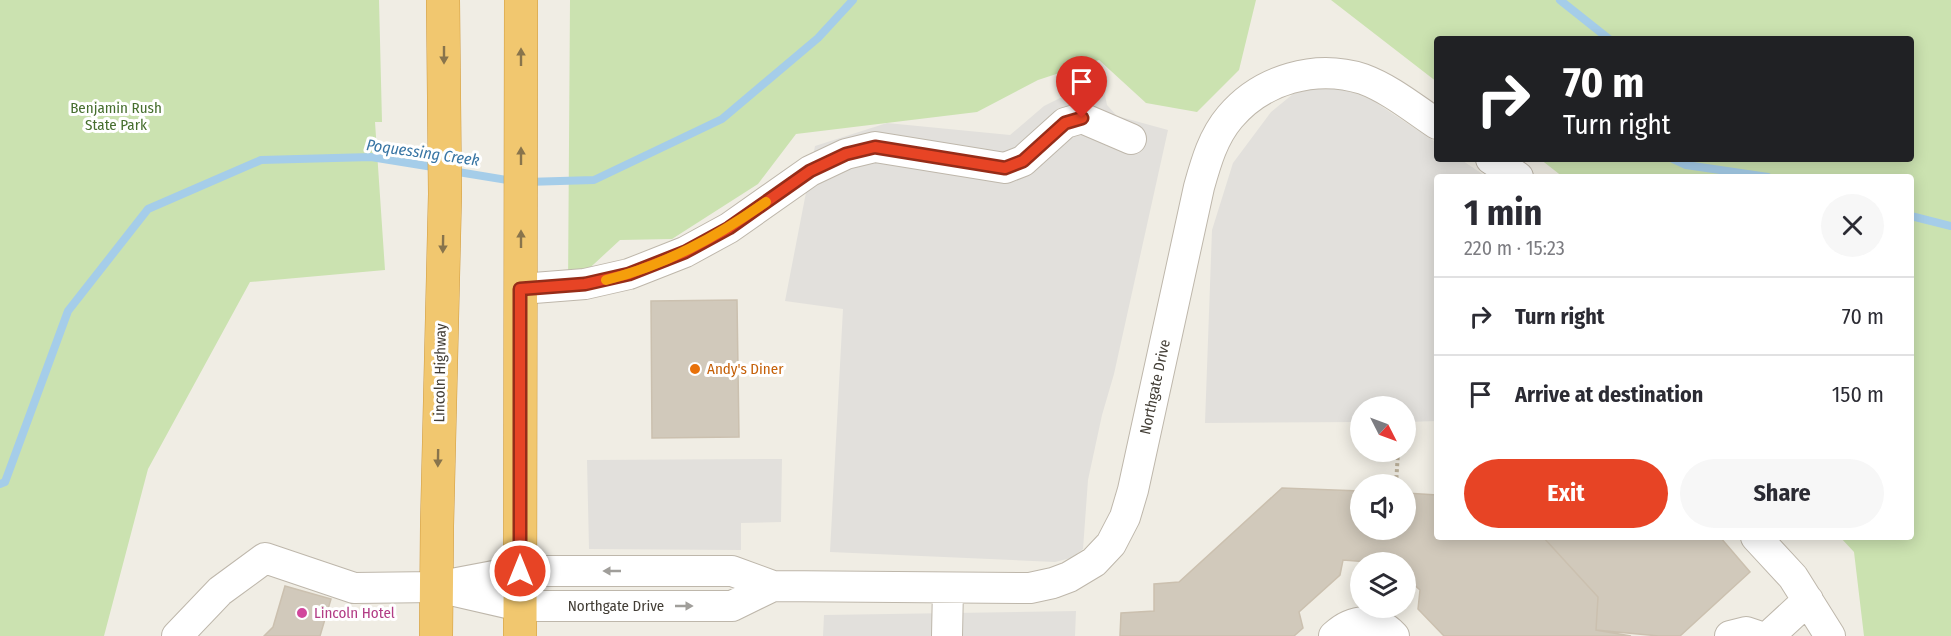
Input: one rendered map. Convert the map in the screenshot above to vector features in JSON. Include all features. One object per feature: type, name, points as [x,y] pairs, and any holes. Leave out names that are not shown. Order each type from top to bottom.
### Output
[{"type":"highway","name":"Lincoln Highway","points":[[436,636],[444,194],[443,0]]},
{"type":"highway","points":[[520,621],[521,0]]},
{"type":"lane","name":"Northgate Drive","points":[[436,587],[520,571],[732,572],[773,586],[948,588],[1030,588],[1070,577],[1094,562],[1111,544],[1125,517],[1133,490],[1198,187],[1213,143],[1230,117],[1269,86],[1282,79],[1332,73],[1362,79],[1387,91],[1434,122]]},
{"type":"lane","points":[[520,289],[585,284],[629,274],[685,252],[729,228],[810,171],[846,154],[875,147],[1005,168],[1023,161],[1065,123],[1082,118],[1131,140]]},
{"type":"lane","points":[[1496,162],[1514,174]]},
{"type":"lane","points":[[1759,540],[1793,578],[1830,636]]},
{"type":"lane","points":[[177,636],[220,591],[265,558],[354,588],[436,587]]},
{"type":"lane","name":"Northgate Drive","points":[[436,587],[520,621],[732,606],[773,586]]},
{"type":"lane","points":[[947,636],[948,588]]},
{"type":"lane","points":[[1769,636],[1808,600]]},
{"type":"lane","points":[[1334,636],[1351,624],[1369,622],[1385,626],[1394,636]]},
{"type":"lane","points":[[1730,636],[1746,632],[1758,636]]},
{"type":"green space","name":"Benjamin Rush State Park","points":[[0,0],[379,0],[382,122],[375,122],[385,270],[250,282],[148,469],[104,636],[0,636]]},
{"type":"green space","points":[[570,0],[1256,0],[1239,70],[1197,112],[1146,103],[1099,60],[1038,80],[977,112],[796,134],[758,184],[672,239],[620,240],[568,288]]},
{"type":"green space","points":[[1331,0],[1951,0],[1951,636],[1864,636],[1854,552],[1843,540],[1914,540],[1914,174],[1559,174],[1544,162],[1914,162],[1914,36],[1434,36],[1434,80]]},
{"type":"shaded area","points":[[1083,74],[1108,80],[1105,95],[1107,105],[1117,116],[1168,130],[1088,480],[1083,549],[1071,558],[1055,562],[830,552],[843,309],[785,301],[815,146],[887,123],[1010,135],[1044,106],[1070,93]]},
{"type":"shaded area","points":[[1332,84],[1372,100],[1434,141],[1434,162],[1464,162],[1482,174],[1434,174],[1434,421],[1416,422],[1416,396],[1350,396],[1350,422],[1205,423],[1212,230],[1233,163],[1271,112],[1293,94]]},
{"type":"shaded area","points":[[782,459],[781,522],[741,523],[741,550],[589,549],[587,460]]},
{"type":"shaded area","points":[[1076,611],[1075,636],[823,636],[824,615]]},
{"type":"building","name":"Andy's Diner","points":[[737,300],[739,437],[652,438],[651,301]]},
{"type":"building","points":[[1282,488],[1350,491],[1350,540],[1416,540],[1416,494],[1434,495],[1434,540],[1546,540],[1598,597],[1596,630],[1631,636],[1444,636],[1418,609],[1420,590],[1416,586],[1416,552],[1350,552],[1350,561],[1343,560],[1340,575],[1299,612],[1303,628],[1294,636],[1120,636],[1121,613],[1154,611],[1154,584],[1179,582]]},
{"type":"building","points":[[1546,540],[1723,540],[1750,572],[1680,636],[1596,630],[1598,597]]},
{"type":"building","name":"Lincoln Hotel","points":[[285,586],[331,599],[320,636],[264,636],[273,627]]},
{"type":"waterway","name":"Poquessing Creek","points":[[526,182],[594,180],[722,119],[818,38],[853,0]]},
{"type":"waterway","name":"Poquessing Creek","points":[[1560,0],[1605,36]]},
{"type":"waterway","name":"Poquessing Creek","points":[[0,484],[5,482],[68,311],[148,209],[261,160],[371,157],[439,168]]},
{"type":"waterway","name":"Poquessing Creek","points":[[1680,162],[1686,165],[1748,174]]},
{"type":"waterway","name":"Poquessing Creek","points":[[452,171],[513,181]]},
{"type":"waterway","name":"Poquessing Creek","points":[[1914,217],[1951,226]]},
{"type":"slow traffic","points":[[606,280],[629,274],[685,252],[729,228],[766,202]]},
{"type":"place","name":"Andy's Diner","points":[[695,369]]},
{"type":"place","name":"Lincoln Hotel","points":[[302,613]]},
{"type":"route","points":[[520,571],[520,289],[585,284],[629,274],[685,252],[729,228],[810,171],[846,154],[875,147],[1005,168],[1023,161],[1065,123],[1082,118]]}]
